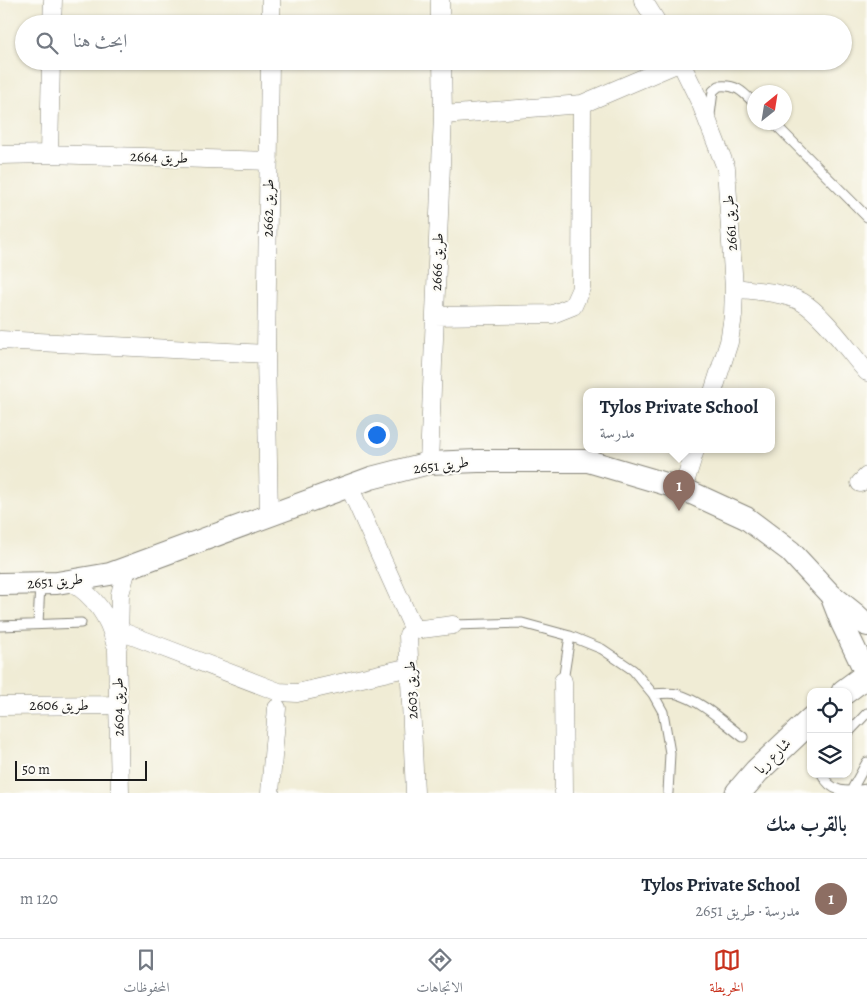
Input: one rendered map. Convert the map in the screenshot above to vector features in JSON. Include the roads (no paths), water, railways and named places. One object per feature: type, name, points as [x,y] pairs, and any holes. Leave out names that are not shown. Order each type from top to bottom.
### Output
[{"type":"main road","points":[[849,688],[867,675]]},
{"type":"main road","name":"شارع ريا","points":[[738,793],[757,771],[807,724]]},
{"type":"street","points":[[52,15],[53,0]]},
{"type":"street","points":[[271,0],[271,15]]},
{"type":"street","points":[[440,0],[440,15]]},
{"type":"street","points":[[643,0],[652,15]]},
{"type":"street","points":[[49,154],[51,70]]},
{"type":"street","name":"طريق 2662","points":[[269,516],[266,354],[270,70]]},
{"type":"street","name":"طريق 2666","points":[[429,463],[443,115],[442,70]]},
{"type":"street","points":[[443,115],[582,104],[661,70]]},
{"type":"street","name":"طريق 2661","points":[[684,70],[710,124],[726,168],[734,288],[733,316],[729,342],[714,388]]},
{"type":"street","points":[[435,316],[553,314],[573,306],[581,288],[582,104]]},
{"type":"street","name":"طريق 2664","points":[[0,155],[49,154],[269,160]]},
{"type":"street","points":[[734,288],[781,295],[801,301],[815,311],[867,371]]},
{"type":"street","points":[[0,340],[266,354]]},
{"type":"street","points":[[683,489],[694,453]]},
{"type":"street","name":"طريق 2651","points":[[0,584],[40,584],[110,574],[348,486],[429,463],[478,461],[588,462],[683,489],[746,518],[790,551],[830,594],[867,625]]},
{"type":"street","points":[[348,486],[414,630],[453,625]]},
{"type":"street","name":"طريق 2604","points":[[120,793],[117,650],[120,631],[120,594],[127,569]]},
{"type":"street","name":"طريق 2604","points":[[70,581],[98,605],[110,627],[117,650]]},
{"type":"street","name":"طريق 2651","points":[[830,594],[867,675]]},
{"type":"street","name":"طريق 2603","points":[[414,630],[408,635],[415,793]]},
{"type":"street","points":[[120,631],[280,692],[297,693],[410,667]]},
{"type":"street","points":[[563,681],[564,793]]},
{"type":"street","name":"طريق 2606","points":[[0,706],[118,705]]},
{"type":"street","points":[[270,793],[277,708]]},
{"type":"lane","points":[[710,124],[713,91],[719,86],[734,86],[747,95]]},
{"type":"lane","points":[[781,130],[867,217]]},
{"type":"lane","points":[[38,624],[40,584]]},
{"type":"lane","points":[[0,626],[81,623]]},
{"type":"lane","points":[[453,625],[522,623],[570,636],[602,648],[633,670],[653,694],[663,712],[670,753],[668,793]]},
{"type":"lane","points":[[563,681],[570,636]]},
{"type":"lane","points":[[653,694],[675,693],[687,698],[706,708],[743,737]]},
{"type":"lane","points":[[852,729],[867,713]]},
{"type":"lane","points":[[851,791],[867,762]]},
{"type":"lane","points":[[824,778],[830,789],[839,793],[867,789]]},
{"type":"place","name":"Tylos Private School","points":[[679,511]]}]
